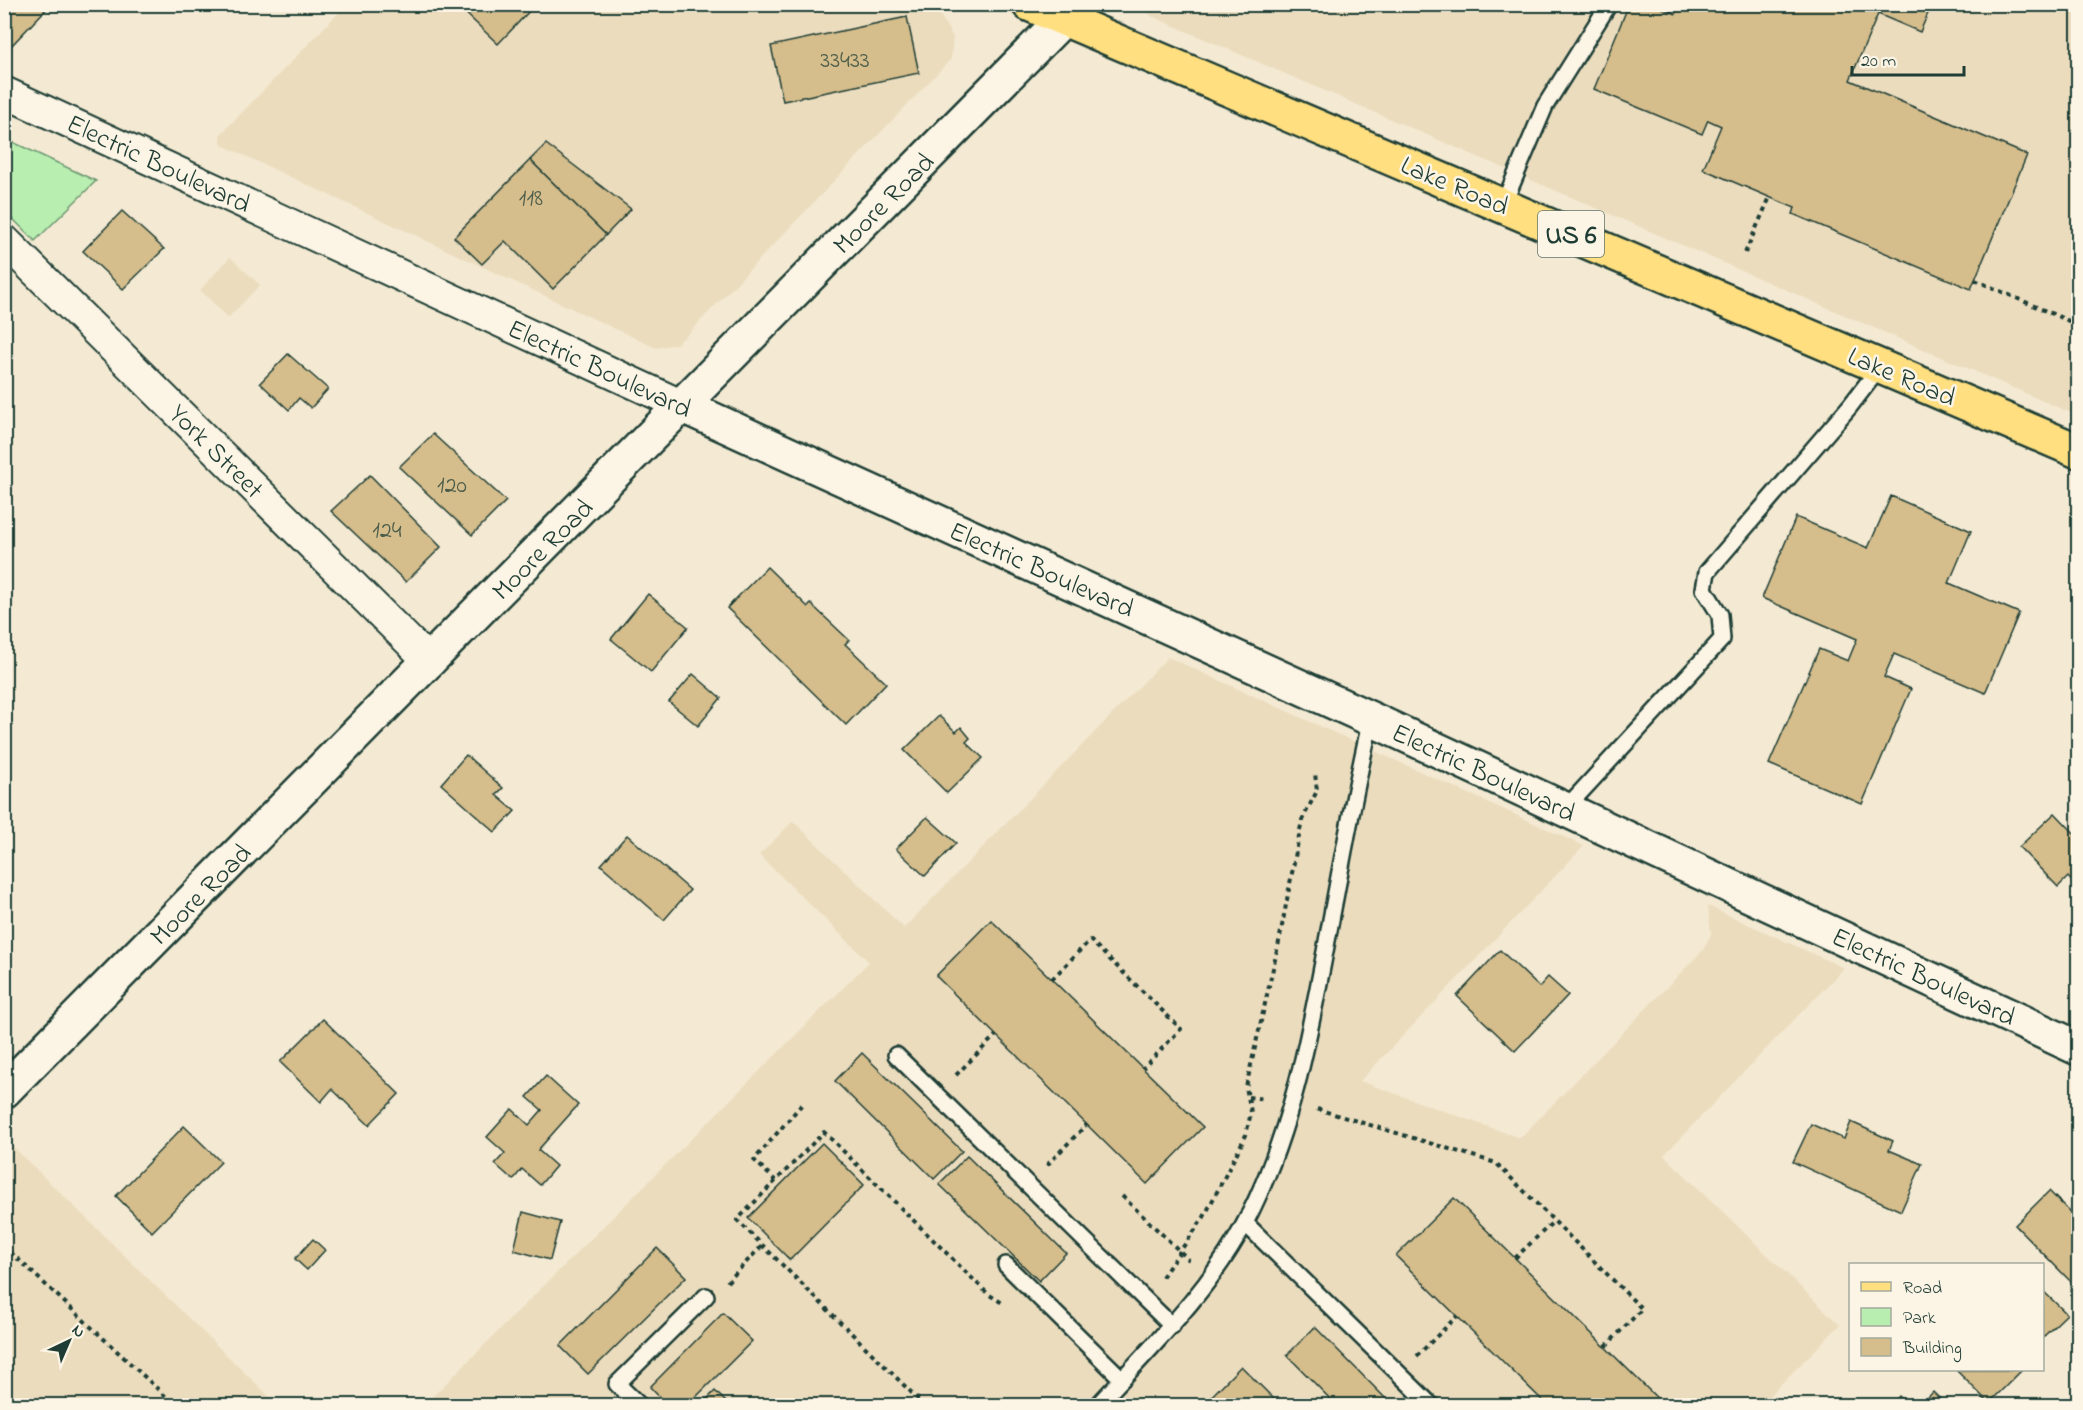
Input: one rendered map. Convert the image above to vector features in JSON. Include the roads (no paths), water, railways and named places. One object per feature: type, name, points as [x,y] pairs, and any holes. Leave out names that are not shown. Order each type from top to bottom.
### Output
[{"type":"main road","name":"Lake Road","points":[[1029,4],[1071,12],[1503,205],[2079,451]]},
{"type":"street","name":"Moore Road","points":[[4,1091],[1071,12]]},
{"type":"street","name":"Electric Boulevard","points":[[4,92],[683,406],[1371,719],[2079,1048]]},
{"type":"street","name":"York Street","points":[[5,243],[430,662]]},
{"type":"lane","points":[[1503,205],[1545,106],[1609,4]]},
{"type":"lane","points":[[1565,809],[1722,639],[1720,615],[1704,589],[1707,572],[1850,406],[1880,367]]},
{"type":"lane","points":[[1097,1406],[1172,1326],[1210,1278],[1245,1223],[1292,1104],[1308,1039],[1371,719]]},
{"type":"lane","points":[[896,1055],[1172,1326]]},
{"type":"lane","points":[[1245,1223],[1432,1406]]},
{"type":"lane","points":[[1006,1265],[1122,1378]]},
{"type":"lane","points":[[640,1406],[616,1384],[706,1296]]}]
